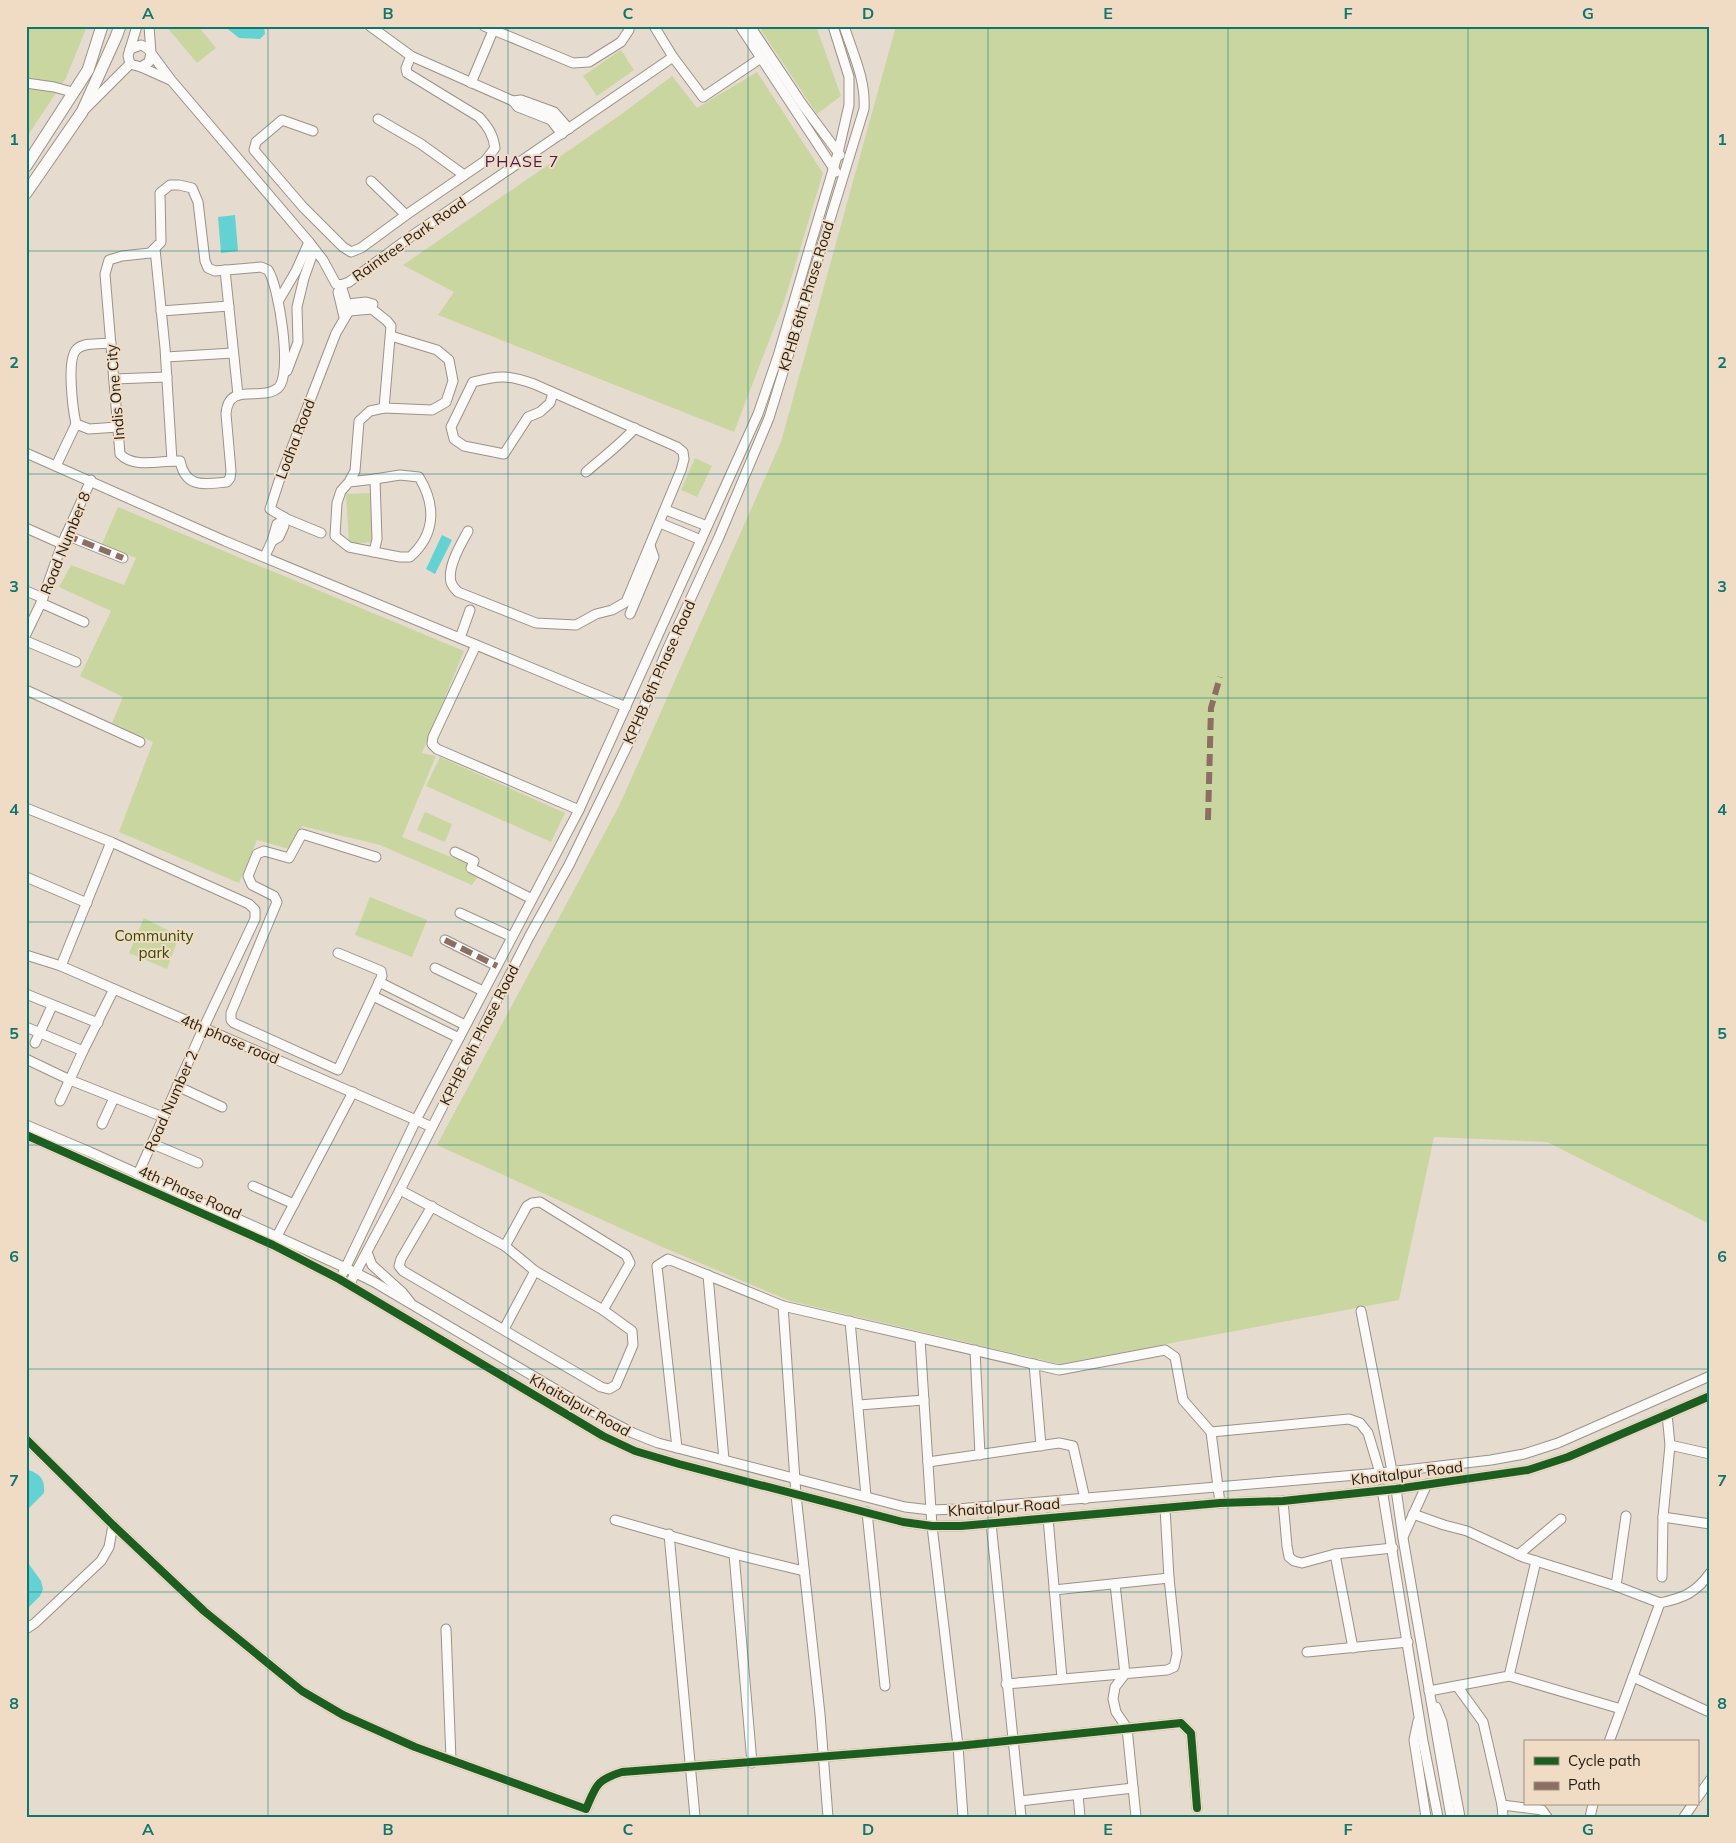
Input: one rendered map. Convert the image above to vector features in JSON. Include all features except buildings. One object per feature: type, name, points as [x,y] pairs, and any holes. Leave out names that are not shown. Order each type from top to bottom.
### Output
[{"type":"main road","points":[[26,166],[72,92],[88,70],[102,26]]},
{"type":"main road","points":[[26,193],[82,112],[120,26]]},
{"type":"street","points":[[130,64],[128,56],[137,26]]},
{"type":"street","points":[[130,64],[141,67],[149,62],[151,53],[148,26]]},
{"type":"street","points":[[370,26],[411,56],[513,101],[518,107],[551,120],[565,132]]},
{"type":"street","points":[[471,83],[491,28],[574,63],[590,62],[621,42],[629,30],[629,26]]},
{"type":"street","points":[[654,26],[673,57],[703,97],[760,58]]},
{"type":"street","points":[[740,26],[833,170],[842,180]]},
{"type":"street","points":[[751,26],[802,104],[847,164]]},
{"type":"street","name":"KPHB 6th Phase Road","points":[[339,1279],[346,1268],[416,1120],[579,810],[758,414],[778,356],[833,170],[849,105],[849,77],[833,26]]},
{"type":"street","name":"KPHB 6th Phase Road","points":[[349,1285],[400,1190],[529,937],[569,865],[632,736],[667,650],[719,538],[769,418],[864,109],[865,97],[861,74],[844,26]]},
{"type":"street","points":[[130,49],[136,45],[141,45],[148,48],[151,53]]},
{"type":"street","name":"Raintree Park Road","points":[[151,53],[171,80],[323,260],[341,284],[673,57]]},
{"type":"street","points":[[313,131],[282,120],[256,142],[254,150],[303,207],[343,247],[351,252],[361,248],[485,161],[495,148],[493,136],[480,117],[407,73],[406,68],[411,56]]},
{"type":"street","points":[[82,112],[130,64]]},
{"type":"street","name":"Raintree Park Road","points":[[141,67],[171,80]]},
{"type":"street","points":[[26,83],[72,92]]},
{"type":"street","points":[[378,118],[420,144],[464,175]]},
{"type":"street","points":[[371,182],[406,215]]},
{"type":"street","points":[[285,375],[279,300],[268,270],[261,268],[214,271],[208,268],[205,261],[198,202],[192,188],[170,185],[160,193],[161,242],[155,249],[166,357],[172,461],[180,461],[182,471],[193,482],[199,484],[227,482],[230,478],[227,405],[230,399],[238,395],[272,392],[280,387],[285,375],[298,342],[297,307],[311,246]]},
{"type":"street","points":[[279,300],[311,246]]},
{"type":"street","name":"Indis One City","points":[[155,249],[150,253],[122,256],[109,260],[105,274],[120,454],[133,462],[172,461]]},
{"type":"street","points":[[226,270],[238,395]]},
{"type":"street","points":[[289,284],[297,307]]},
{"type":"street","points":[[341,284],[347,308]]},
{"type":"street","points":[[341,284],[347,308]]},
{"type":"street","points":[[347,308],[366,302],[373,304]]},
{"type":"street","points":[[161,311],[229,306]]},
{"type":"street","points":[[347,308],[372,309],[391,326],[384,408]]},
{"type":"street","name":"Lodha Road","points":[[283,519],[270,509],[271,503],[347,308]]},
{"type":"street","points":[[349,482],[400,475],[419,477],[429,498],[431,519],[428,535],[421,548],[410,557],[400,557],[349,547],[335,536],[337,503],[341,491],[355,471],[359,421],[370,411],[384,408],[432,410],[446,402],[453,381],[449,360],[437,350],[391,336]]},
{"type":"street","points":[[56,466],[76,424],[71,360],[75,350],[81,346],[111,342]]},
{"type":"street","points":[[166,357],[233,353]]},
{"type":"street","points":[[114,380],[167,377]]},
{"type":"street","points":[[468,531],[455,556],[450,578],[451,584],[458,592],[536,624],[576,625],[596,614],[612,610],[626,602],[660,523],[668,510],[684,459],[683,452],[678,447],[553,393],[514,377],[494,377],[473,382],[451,427],[454,439],[464,446],[504,454],[528,417],[540,412],[550,403],[553,393]]},
{"type":"street","points":[[76,424],[89,429],[118,427]]},
{"type":"street","points":[[586,472],[620,445],[635,428]]},
{"type":"street","points":[[745,445],[755,450]]},
{"type":"street","points":[[26,453],[91,480],[225,541],[626,707]]},
{"type":"street","points":[[374,552],[377,539],[375,479]]},
{"type":"street","name":"Road Number 8","points":[[26,634],[42,601],[62,544],[91,480]]},
{"type":"street","points":[[668,510],[708,526]]},
{"type":"street","points":[[265,556],[277,524],[283,519],[321,533]]},
{"type":"street","points":[[660,523],[701,540]]},
{"type":"street","points":[[26,528],[62,544]]},
{"type":"street","points":[[66,535],[123,558]]},
{"type":"street","points":[[630,614],[654,556],[650,546]]},
{"type":"street","points":[[26,591],[84,622]]},
{"type":"street","points":[[460,638],[470,610]]},
{"type":"street","points":[[26,641],[76,662]]},
{"type":"street","points":[[476,645],[433,737],[432,744],[437,749],[579,810]]},
{"type":"street","points":[[26,690],[140,742]]},
{"type":"street","points":[[26,808],[111,842],[61,966]]},
{"type":"street","points":[[338,953],[381,971],[382,976],[338,1070],[234,1023],[232,1020],[231,1013],[277,902],[274,896],[252,885],[248,876],[257,854],[264,851],[289,858],[302,834],[376,856]]},
{"type":"street","name":"Road Number 2","points":[[111,842],[249,904],[255,910],[255,919],[202,1028],[153,1144],[138,1174]]},
{"type":"street","points":[[455,852],[474,861],[471,868],[532,899]]},
{"type":"street","points":[[26,877],[87,903]]},
{"type":"street","points":[[460,913],[512,937]]},
{"type":"street","points":[[445,940],[497,966]]},
{"type":"street","name":"4th phase road","points":[[26,955],[61,966],[432,1127]]},
{"type":"street","points":[[435,968],[483,991]]},
{"type":"street","points":[[379,982],[465,1025]]},
{"type":"street","points":[[60,1101],[114,989]]},
{"type":"street","points":[[26,994],[98,1023]]},
{"type":"street","points":[[373,996],[459,1038]]},
{"type":"street","points":[[35,1043],[52,1006]]},
{"type":"street","points":[[26,1027],[83,1050]]},
{"type":"street","points":[[26,1059],[70,1080],[163,1117]]},
{"type":"street","points":[[177,1086],[222,1107]]},
{"type":"street","points":[[277,1236],[353,1092]]},
{"type":"street","points":[[102,1124],[114,1098]]},
{"type":"street","name":"4th Phase Road","points":[[26,1125],[346,1268]]},
{"type":"street","name":"4th Phase Road","points":[[26,1135],[274,1245],[339,1279]]},
{"type":"street","points":[[153,1144],[198,1163]]},
{"type":"street","points":[[253,1186],[294,1204]]},
{"type":"street","points":[[400,1190],[432,1206],[505,1246],[535,1271],[603,1310],[632,1331],[633,1345],[616,1385],[609,1389],[602,1387],[403,1271],[399,1266],[401,1259],[432,1206]]},
{"type":"street","points":[[505,1246],[527,1206],[540,1202],[626,1255],[630,1263],[603,1310]]},
{"type":"street","points":[[367,1252],[372,1265],[402,1292],[412,1305]]},
{"type":"street","points":[[677,1448],[657,1266],[668,1259],[783,1306],[1059,1370],[1165,1350],[1176,1357],[1183,1400],[1211,1432],[1220,1503]]},
{"type":"street","name":"Khaitalpur Road","points":[[346,1268],[633,1433],[677,1448],[905,1507],[931,1510],[1085,1499],[1380,1473],[1491,1460],[1524,1454],[1558,1443],[1710,1376]]},
{"type":"street","points":[[504,1329],[535,1271]]},
{"type":"street","points":[[708,1275],[724,1460]]},
{"type":"street","name":"Khaitalpur Road","points":[[339,1279],[603,1436],[635,1450],[679,1464],[796,1495],[903,1522],[932,1526],[962,1526],[1220,1503],[1283,1501],[1396,1489],[1528,1470],[1568,1457],[1710,1396]]},
{"type":"street","points":[[783,1306],[796,1495],[824,1757],[828,1817]]},
{"type":"street","points":[[1361,1311],[1392,1471]]},
{"type":"street","points":[[850,1321],[866,1496]]},
{"type":"street","points":[[920,1339],[932,1526],[958,1746],[963,1817]]},
{"type":"street","points":[[974,1350],[980,1455]]},
{"type":"street","points":[[1034,1364],[1041,1446]]},
{"type":"street","points":[[858,1405],[924,1400]]},
{"type":"street","points":[[1662,1577],[1663,1517],[1670,1445],[1667,1414]]},
{"type":"street","points":[[1211,1432],[1349,1419],[1360,1423],[1368,1433],[1380,1473]]},
{"type":"street","points":[[26,1439],[204,1611],[302,1691],[343,1715],[415,1747],[585,1813],[595,1788],[601,1780],[622,1772],[958,1746],[1181,1723],[1191,1733],[1197,1808]]},
{"type":"street","points":[[928,1462],[1059,1443],[1073,1446],[1085,1499]]},
{"type":"street","points":[[1670,1445],[1710,1454]]},
{"type":"street","points":[[1402,1538],[1427,1484]]},
{"type":"street","points":[[1382,1489],[1423,1741],[1438,1817]]},
{"type":"street","points":[[1396,1489],[1402,1538],[1451,1817]]},
{"type":"street","points":[[1283,1501],[1289,1557],[1294,1561],[1302,1562],[1335,1554],[1393,1548]]},
{"type":"street","points":[[1006,1684],[1167,1670],[1174,1667],[1177,1654],[1169,1578],[1165,1508]]},
{"type":"street","points":[[867,1512],[885,1686]]},
{"type":"street","points":[[1413,1514],[1467,1531],[1518,1555],[1616,1586],[1660,1603],[1678,1599],[1691,1593],[1702,1585],[1710,1574]]},
{"type":"street","points":[[1616,1586],[1626,1516]]},
{"type":"street","points":[[1663,1517],[1710,1524]]},
{"type":"street","points":[[1048,1518],[1062,1678]]},
{"type":"street","points":[[1518,1555],[1561,1519]]},
{"type":"street","points":[[615,1520],[734,1554],[804,1571]]},
{"type":"street","points":[[991,1523],[1021,1817]]},
{"type":"street","points":[[26,1629],[35,1623],[101,1561],[109,1547],[113,1525]]},
{"type":"street","points":[[669,1534],[695,1817]]},
{"type":"street","points":[[734,1554],[752,1763]]},
{"type":"street","points":[[1335,1554],[1353,1648]]},
{"type":"street","points":[[1509,1676],[1536,1561]]},
{"type":"street","points":[[1054,1590],[1169,1578]]},
{"type":"street","points":[[1115,1584],[1125,1674],[1116,1687],[1113,1700],[1116,1712],[1127,1728],[1136,1817]]},
{"type":"street","points":[[1610,1740],[1660,1603]]},
{"type":"street","points":[[446,1629],[450,1760]]},
{"type":"street","points":[[1307,1652],[1408,1642]]},
{"type":"street","points":[[1429,1691],[1509,1676],[1621,1709]]},
{"type":"street","points":[[1633,1678],[1707,1711]]},
{"type":"street","points":[[1456,1686],[1483,1722],[1504,1817]]},
{"type":"street","points":[[1429,1691],[1442,1722],[1460,1817]]},
{"type":"street","points":[[1419,1714],[1414,1740],[1426,1817]]},
{"type":"street","points":[[1698,1797],[1710,1780]]},
{"type":"street","points":[[1020,1801],[1133,1788]]},
{"type":"street","points":[[1078,1795],[1080,1817]]},
{"type":"street","points":[[1502,1805],[1542,1810],[1547,1817]]},
{"type":"street","points":[[1684,1817],[1692,1806]]},
{"type":"green space","points":[[26,26],[87,26],[66,78],[26,138]]},
{"type":"green space","points":[[166,26],[198,26],[216,48],[197,63]]},
{"type":"green space","points":[[766,26],[816,26],[841,96],[817,114],[761,30]]},
{"type":"green space","points":[[896,26],[1710,26],[1710,1224],[1547,1142],[1434,1137],[1399,1300],[1060,1364],[790,1301],[660,1246],[437,1145],[619,806],[781,442]]},
{"type":"green space","points":[[621,50],[634,70],[597,96],[583,76]]},
{"type":"green space","points":[[757,72],[823,173],[784,302],[734,432],[438,315],[454,292],[403,265],[623,113],[672,76],[697,108]]},
{"type":"green space","points":[[695,458],[712,466],[697,497],[681,490]]},
{"type":"green space","points":[[370,493],[372,542],[349,544],[346,494]]},
{"type":"green space","points":[[118,507],[464,651],[422,753],[436,756],[402,837],[468,864],[466,871],[478,876],[472,885],[380,845],[302,826],[289,849],[257,840],[239,883],[119,832],[153,742],[112,723],[123,697],[80,676],[111,611],[59,587],[71,565],[124,585],[136,558],[102,544]]},
{"type":"green space","points":[[440,757],[565,813],[551,842],[426,786]]},
{"type":"green space","points":[[425,812],[452,824],[445,842],[417,830]]},
{"type":"green space","points":[[370,897],[427,920],[412,957],[355,935]]},
{"type":"green space","name":"Community park","points":[[144,918],[179,936],[167,969],[129,953]]},
{"type":"water","points":[[224,26],[264,26],[265,34],[260,39],[239,38]]},
{"type":"water","points":[[235,215],[238,251],[221,253],[218,217]]},
{"type":"water","points":[[442,535],[452,540],[435,574],[426,569]]},
{"type":"water","points":[[26,1469],[41,1477],[44,1484],[44,1493],[26,1511]]},
{"type":"water","points":[[26,1560],[41,1581],[43,1589],[40,1596],[26,1610]]},
{"type":"marked path","points":[[66,535],[123,558]]},
{"type":"marked path","points":[[1208,820],[1211,708],[1220,677]]},
{"type":"marked path","points":[[445,940],[497,966]]},
{"type":"cycle path","points":[[26,1135],[273,1245],[339,1279],[603,1436],[635,1451],[903,1522],[932,1526],[961,1526],[1220,1503],[1283,1501],[1396,1489],[1528,1470],[1568,1457],[1710,1396]]},
{"type":"cycle path","points":[[26,1439],[204,1611],[302,1691],[343,1715],[415,1747],[586,1809],[598,1785],[607,1778],[622,1772],[958,1746],[1181,1723],[1191,1733],[1197,1808]]},
{"type":"district","name":"PHASE 7","points":[[522,161]]}]
